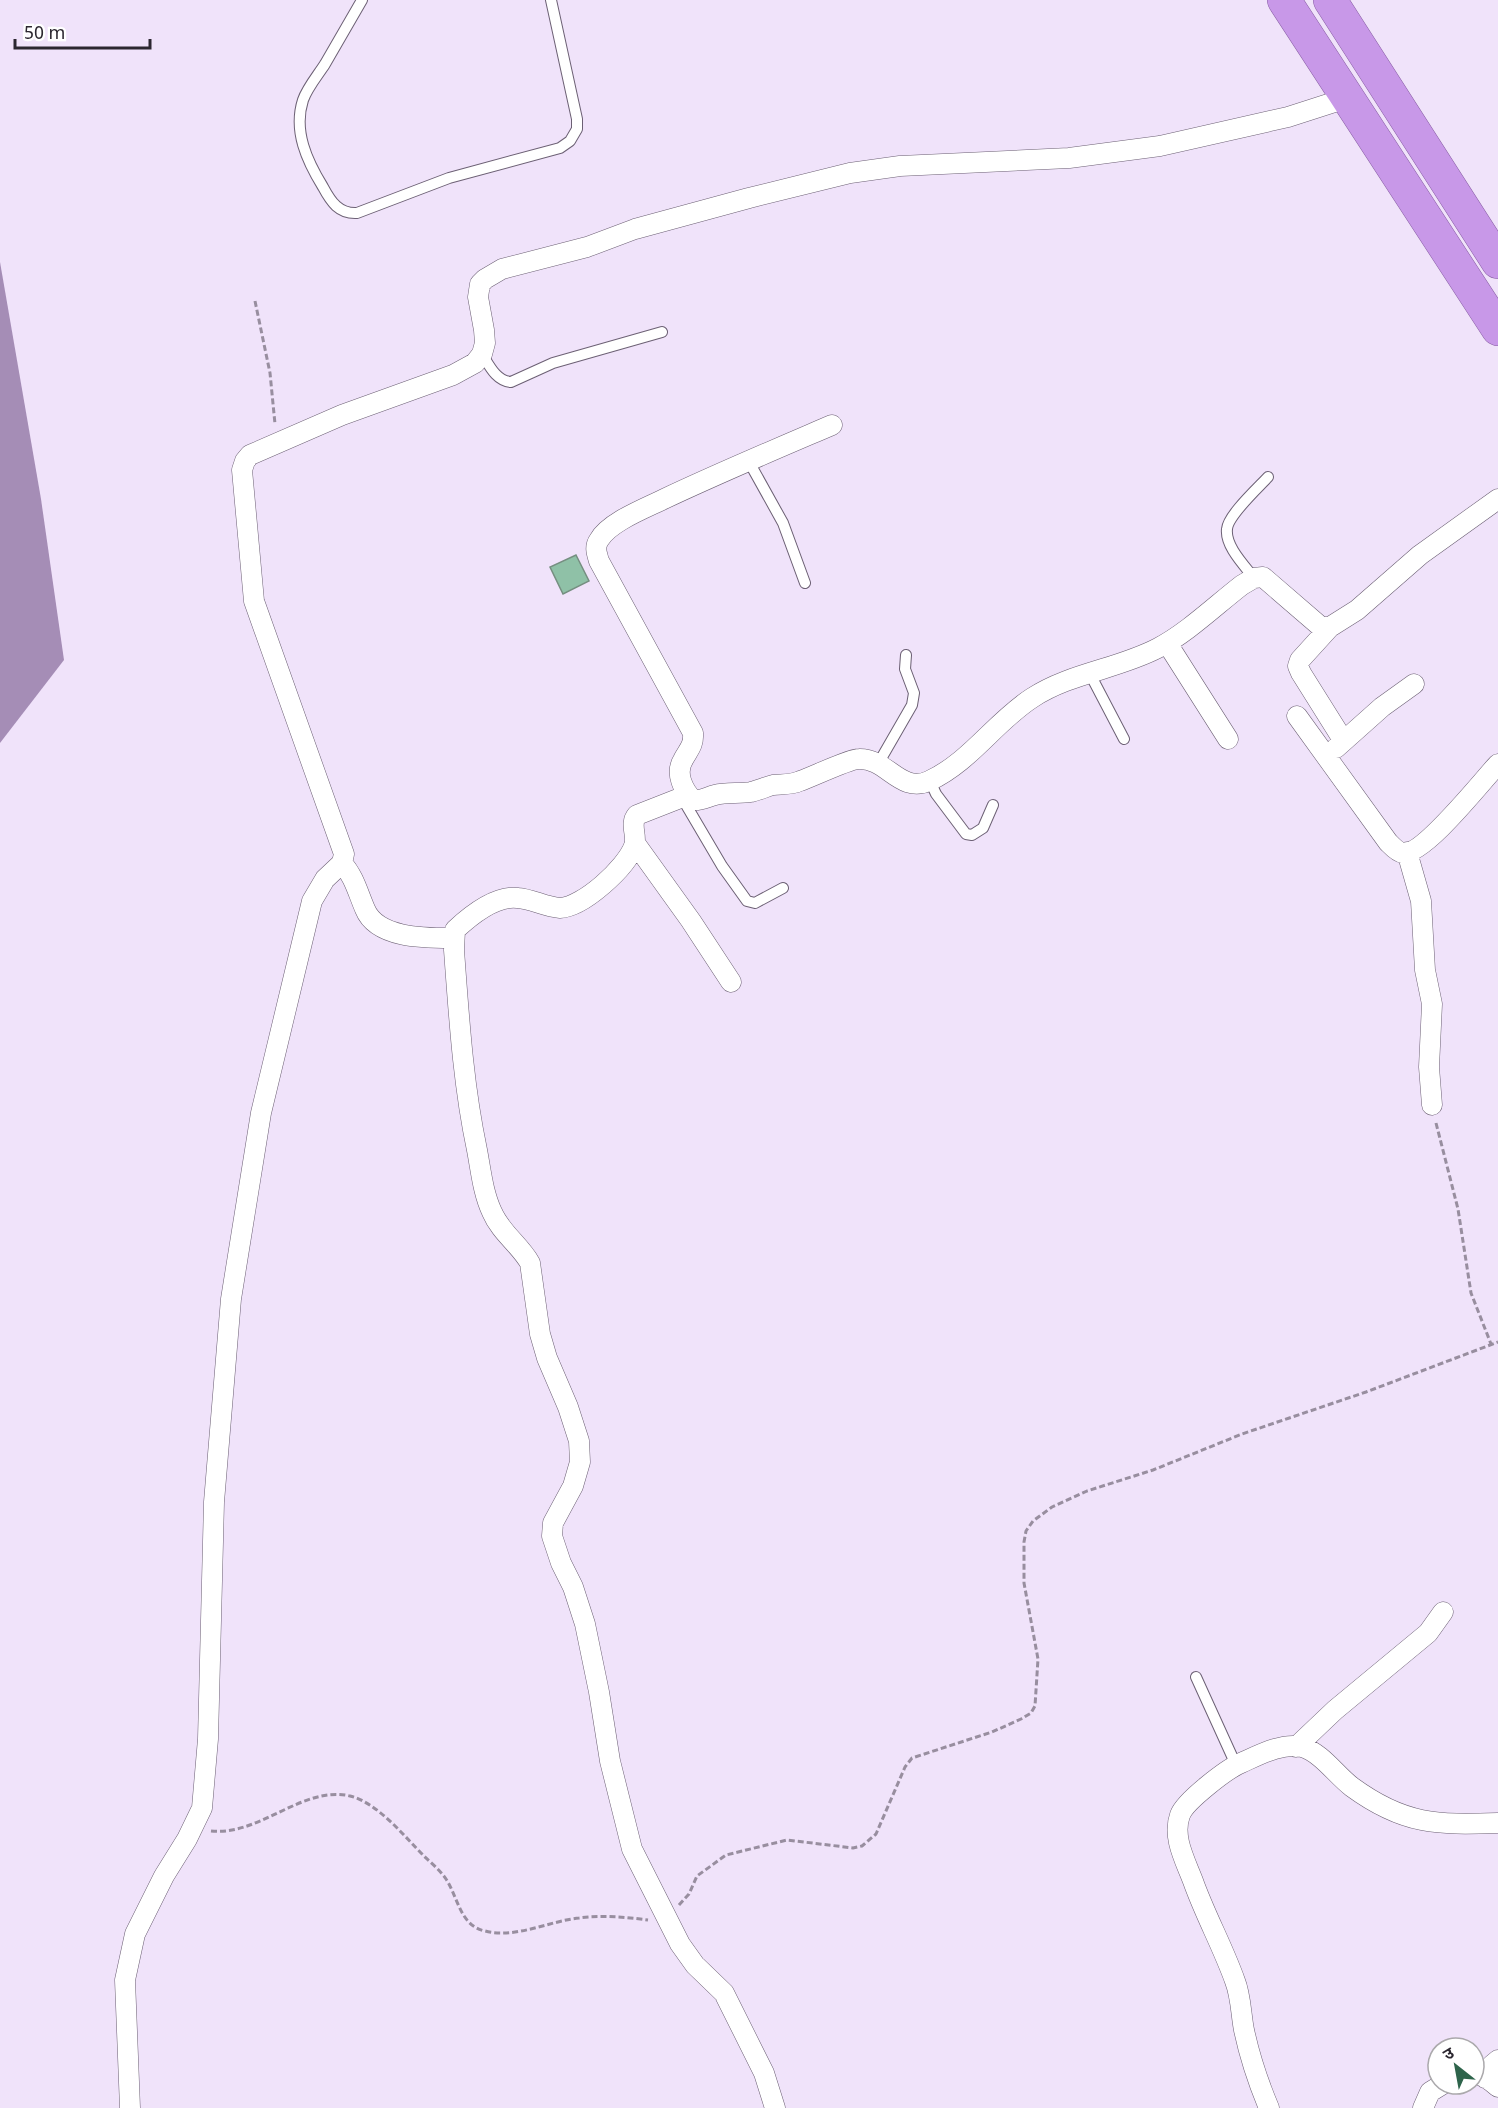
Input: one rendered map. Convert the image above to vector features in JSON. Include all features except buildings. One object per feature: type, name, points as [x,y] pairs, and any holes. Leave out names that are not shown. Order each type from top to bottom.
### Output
[{"type":"highway","points":[[1284,0],[1498,329]]},
{"type":"highway","points":[[1330,0],[1498,262]]},
{"type":"street","points":[[130,2108],[126,1980],[135,1934],[202,1808],[208,1739],[214,1502],[231,1299],[261,1113],[312,901],[325,879],[342,863],[344,854],[254,601],[242,470],[244,461],[250,454],[342,415],[453,375],[475,363],[482,354],[485,343],[478,297],[480,284],[502,269],[587,247],[635,229],[850,173],[900,166],[1069,158],[1160,146],[1288,117],[1347,98]]},
{"type":"street","points":[[685,796],[680,771],[682,762],[692,746],[693,733],[600,561],[596,550],[598,541],[605,532],[633,514],[748,460],[832,425]]},
{"type":"street","points":[[1343,740],[1301,673],[1298,666],[1300,660],[1330,627],[1357,610],[1420,555],[1498,499]]},
{"type":"street","points":[[775,2108],[764,2073],[724,1993],[695,1965],[680,1944],[632,1849],[610,1761],[585,1624],[552,1536],[553,1523],[573,1486],[580,1462],[579,1441],[568,1407],[546,1358],[540,1334],[530,1263],[492,1212],[484,1188],[468,1107],[461,1048],[455,930],[464,921],[505,898],[516,897],[560,908],[566,908],[582,900],[597,890],[631,853],[635,843],[634,818],[685,796],[699,801],[715,795],[753,792],[772,786],[796,783],[859,758],[878,765],[897,779],[908,783],[920,784],[930,781],[956,765],[1030,699],[1048,688],[1126,662],[1167,643],[1254,578],[1263,577],[1321,627],[1330,627]]},
{"type":"street","points":[[1167,643],[1228,739]]},
{"type":"street","points":[[1327,759],[1343,740],[1414,684]]},
{"type":"street","points":[[1297,716],[1388,842],[1397,850],[1414,851],[1434,836],[1498,764]]},
{"type":"street","points":[[635,843],[731,982]]},
{"type":"street","points":[[1407,852],[1421,901],[1425,970],[1432,1004],[1429,1067],[1431,1105]]},
{"type":"street","points":[[342,863],[352,876],[366,912],[376,923],[399,934],[424,938],[454,938]]},
{"type":"street","points":[[1296,1747],[1335,1710],[1428,1633],[1443,1612]]},
{"type":"street","points":[[1269,2108],[1254,2073],[1236,1983],[1205,1916],[1177,1837],[1180,1815],[1189,1803],[1236,1765],[1263,1753],[1290,1746],[1313,1752],[1353,1787],[1387,1808],[1413,1820],[1455,1825],[1498,1823]]},
{"type":"street","points":[[1486,2079],[1492,2065],[1498,2060]]},
{"type":"lane","points":[[362,0],[303,99],[300,124],[302,144],[311,168],[338,209],[348,214],[357,213],[449,178],[548,152],[570,141],[577,129],[577,119],[551,0]]},
{"type":"lane","points":[[482,354],[499,378],[504,382],[511,382],[553,363],[662,332]]},
{"type":"lane","points":[[748,460],[783,523],[805,583]]},
{"type":"lane","points":[[1254,578],[1230,544],[1226,529],[1230,519],[1268,477]]},
{"type":"lane","points":[[878,765],[912,705],[914,693],[905,669],[906,655]]},
{"type":"lane","points":[[1090,674],[1124,739]]},
{"type":"lane","points":[[930,781],[936,794],[966,834],[972,835],[983,828],[993,806]]},
{"type":"lane","points":[[685,796],[722,866],[747,902],[755,903],[783,888]]},
{"type":"lane","points":[[1196,1677],[1236,1765]]},
{"type":"path","points":[[255,301],[270,373],[277,444]]},
{"type":"path","points":[[1431,1105],[1458,1209],[1463,1252],[1472,1293],[1491,1344]]},
{"type":"path","points":[[192,1830],[221,1832],[246,1828],[298,1804],[321,1797],[349,1796],[366,1802],[445,1877],[463,1914],[471,1924],[484,1931],[506,1933],[579,1918],[612,1916],[657,1920],[666,1917],[689,1894],[696,1876],[726,1855],[788,1840],[852,1848],[862,1846],[876,1834],[905,1767],[912,1758],[992,1732],[1031,1713],[1035,1706],[1038,1659],[1024,1583],[1024,1542],[1026,1531],[1033,1521],[1052,1507],[1087,1491],[1153,1470],[1242,1434],[1366,1392],[1498,1342]]},
{"type":"shaded area","points":[[0,262],[41,499],[64,660],[0,743]]}]
